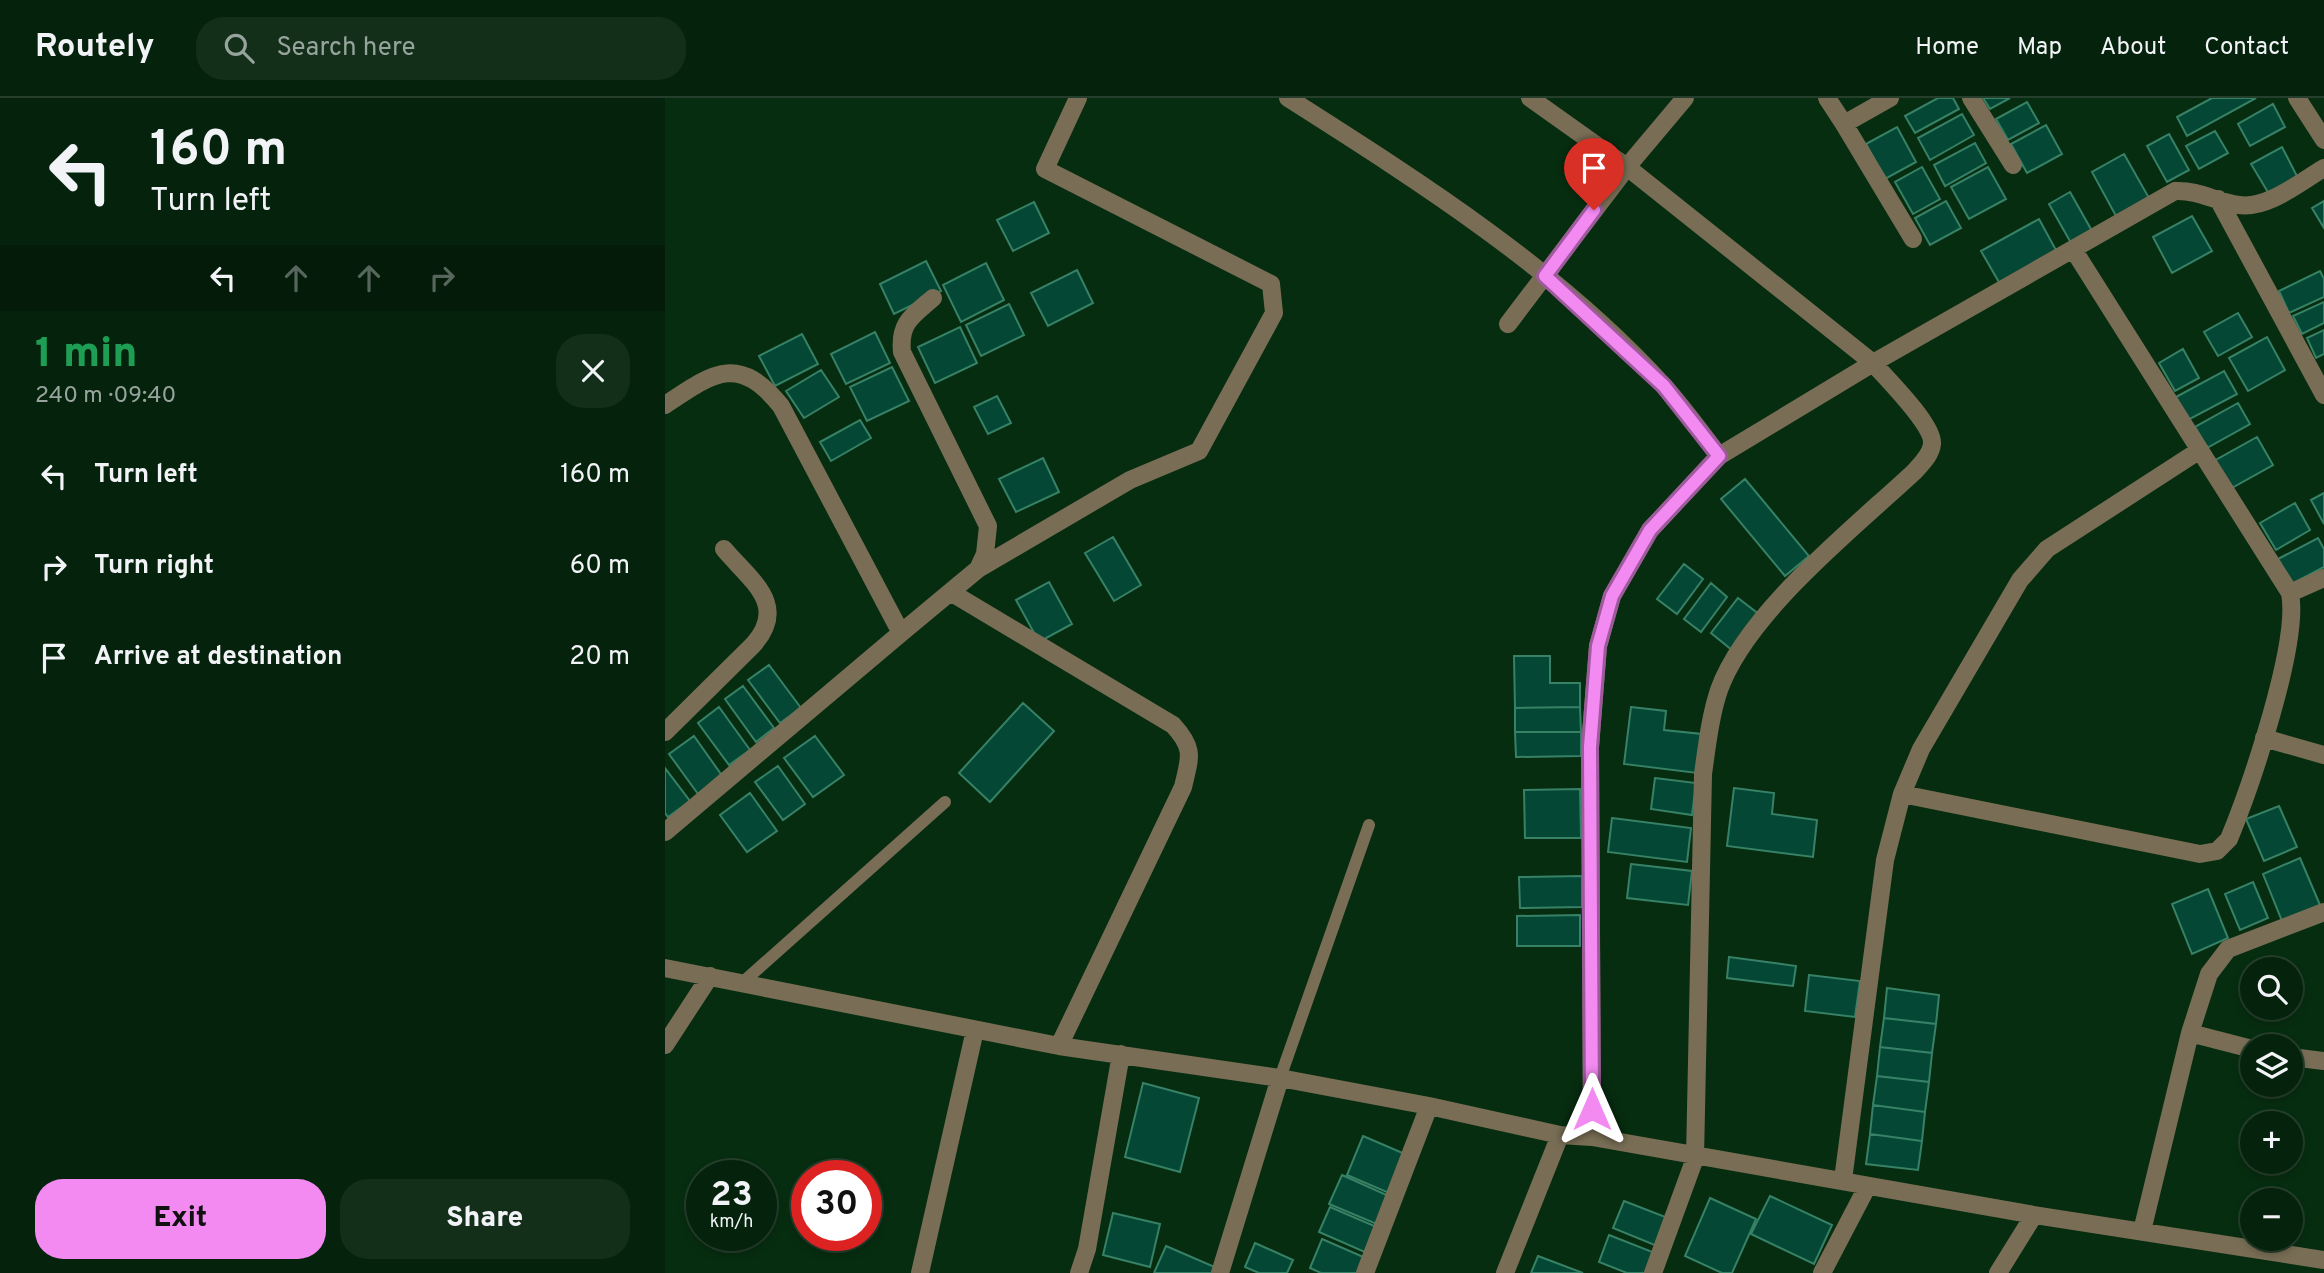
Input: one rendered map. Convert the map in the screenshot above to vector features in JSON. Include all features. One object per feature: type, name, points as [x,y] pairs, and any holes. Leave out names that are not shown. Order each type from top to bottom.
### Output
[{"type":"street","points":[[665,832],[978,569],[1130,480],[1199,451],[1274,313],[1271,285],[1045,169],[1078,98]]},
{"type":"street","points":[[1288,98],[1439,193],[1545,276],[1664,386],[1719,456]]},
{"type":"street","points":[[1530,98],[1627,167],[1873,363],[1929,428],[1933,443],[1927,458],[1782,595],[1741,651],[1720,688],[1709,731],[1703,774],[1695,1157],[1653,1273]]},
{"type":"street","points":[[1508,324],[1627,167],[1685,98]]},
{"type":"street","points":[[1827,98],[1913,239]]},
{"type":"street","points":[[1844,124],[1890,98]]},
{"type":"street","points":[[1971,98],[2013,165]]},
{"type":"street","points":[[2297,98],[2324,140]]},
{"type":"street","points":[[1592,1137],[1590,747],[1598,646],[1612,596],[1650,530],[1719,456],[1873,363],[2175,191],[2195,190],[2240,205],[2264,202],[2324,168]]},
{"type":"street","points":[[2218,198],[2324,395]]},
{"type":"street","points":[[1902,794],[2200,853],[2217,851],[2229,839],[2264,738],[2293,626],[2290,593],[2073,248]]},
{"type":"street","points":[[933,298],[909,319],[900,335],[902,352],[988,526],[985,554],[978,569]]},
{"type":"street","points":[[665,405],[701,381],[728,372],[750,376],[764,385],[781,406],[901,633]]},
{"type":"street","points":[[1843,1180],[1885,860],[1902,794],[1921,749],[2020,580],[2047,550],[2200,450]]},
{"type":"street","points":[[665,732],[759,639],[770,616],[765,598],[724,549]]},
{"type":"street","points":[[2290,593],[2324,578]]},
{"type":"street","points":[[952,593],[1173,725],[1188,741],[1189,762],[1183,787],[1059,1046]]},
{"type":"street","points":[[2264,738],[2324,755]]},
{"type":"street","points":[[2142,1231],[2190,1033],[2209,974],[2228,949],[2324,912]]},
{"type":"street","points":[[665,968],[1059,1046],[1280,1078],[1429,1105],[1560,1135],[1592,1137],[2033,1215],[2324,1260]]},
{"type":"street","points":[[665,1045],[710,976]]},
{"type":"street","points":[[920,1273],[975,1030]]},
{"type":"street","points":[[2190,1033],[2240,1046]]},
{"type":"street","points":[[1079,1273],[1087,1249],[1121,1055]]},
{"type":"street","points":[[2303,1058],[2324,1061]]},
{"type":"street","points":[[1220,1273],[1280,1078]]},
{"type":"street","points":[[1365,1273],[1429,1105]]},
{"type":"street","points":[[1504,1273],[1560,1135]]},
{"type":"street","points":[[1822,1273],[1867,1187]]},
{"type":"street","points":[[1998,1273],[2033,1215]]},
{"type":"lane","points":[[741,983],[945,802]]},
{"type":"lane","points":[[1280,1078],[1369,825]]},
{"type":"building","points":[[1938,98],[1953,98],[1959,109],[1915,133],[1905,116]]},
{"type":"building","points":[[1983,98],[2010,98],[1990,109]]},
{"type":"building","points":[[2212,98],[2256,98],[2187,136],[2177,117]]},
{"type":"building","points":[[2027,102],[2039,123],[2008,140],[1996,119]]},
{"type":"building","points":[[2273,104],[2285,127],[2250,146],[2238,124]]},
{"type":"building","points":[[1962,114],[1974,135],[1930,160],[1918,138]]},
{"type":"building","points":[[2046,125],[2062,154],[2027,173],[2011,144]]},
{"type":"building","points":[[1897,127],[1916,162],[1885,179],[1866,144]]},
{"type":"building","points":[[2215,131],[2228,153],[2199,169],[2186,146]]},
{"type":"building","points":[[2169,134],[2189,170],[2167,182],[2147,146]]},
{"type":"building","points":[[1975,143],[1986,163],[1945,186],[1934,165]]},
{"type":"building","points":[[2282,147],[2298,178],[2269,194],[2251,164]]},
{"type":"building","points":[[2124,154],[2149,198],[2116,216],[2092,172]]},
{"type":"building","points":[[1922,167],[1940,199],[1913,214],[1895,182]]},
{"type":"building","points":[[1988,167],[2006,199],[1969,219],[1951,187]]},
{"type":"building","points":[[2070,192],[2092,231],[2071,243],[2049,204]]},
{"type":"building","points":[[1946,201],[1961,228],[1930,245],[1915,218]]},
{"type":"building","points":[[2324,201],[2324,228],[2312,208]]},
{"type":"building","points":[[1034,202],[1049,233],[1013,251],[997,220]]},
{"type":"building","points":[[2192,216],[2212,251],[2172,273],[2153,237]]},
{"type":"building","points":[[2039,219],[2057,252],[2000,284],[1981,251]]},
{"type":"building","points":[[926,261],[941,291],[894,314],[880,284]]},
{"type":"building","points":[[986,263],[1004,300],[961,322],[943,285]]},
{"type":"building","points":[[1077,270],[1093,303],[1048,326],[1031,293]]},
{"type":"building","points":[[2320,271],[2324,279],[2324,297],[2289,313],[2279,291]]},
{"type":"building","points":[[2324,302],[2324,323],[2302,334],[2293,316]]},
{"type":"building","points":[[1009,304],[1024,335],[981,356],[966,325]]},
{"type":"building","points":[[2238,313],[2252,337],[2218,356],[2204,332]]},
{"type":"building","points":[[960,327],[977,363],[935,383],[918,347]]},
{"type":"building","points":[[2324,330],[2324,354],[2316,358],[2307,338]]},
{"type":"building","points":[[875,332],[890,363],[846,384],[831,354]]},
{"type":"building","points":[[802,334],[818,364],[775,386],[759,356]]},
{"type":"building","points":[[2267,337],[2285,370],[2248,391],[2229,358]]},
{"type":"building","points":[[2183,349],[2199,378],[2175,391],[2159,363]]},
{"type":"building","points":[[892,367],[909,401],[867,421],[850,387]]},
{"type":"building","points":[[821,370],[839,397],[804,418],[786,391]]},
{"type":"building","points":[[2224,371],[2237,394],[2188,420],[2176,397]]},
{"type":"building","points":[[997,396],[1011,423],[988,434],[974,407]]},
{"type":"building","points":[[2238,403],[2250,424],[2207,448],[2195,427]]},
{"type":"building","points":[[860,420],[871,438],[831,461],[820,442]]},
{"type":"building","points":[[2257,437],[2273,465],[2230,489],[2214,461]]},
{"type":"building","points":[[1043,458],[1059,492],[1016,512],[999,479]]},
{"type":"building","points":[[1745,479],[1809,556],[1785,576],[1721,499]]},
{"type":"building","points":[[2324,493],[2324,524],[2311,500]]},
{"type":"building","points":[[2295,503],[2310,530],[2276,550],[2260,523]]},
{"type":"building","points":[[1113,537],[1141,585],[1114,601],[1085,553]]},
{"type":"building","points":[[2318,538],[2324,549],[2324,567],[2292,584],[2278,559]]},
{"type":"building","points":[[1684,564],[1703,579],[1677,614],[1657,599]]},
{"type":"building","points":[[1049,582],[1072,624],[1039,642],[1016,600]]},
{"type":"building","points":[[1711,583],[1727,597],[1701,632],[1684,619]]},
{"type":"building","points":[[1738,598],[1760,615],[1732,650],[1711,633]]},
{"type":"building","points":[[1514,656],[1550,656],[1550,683],[1580,683],[1580,707],[1515,708]]},
{"type":"building","points":[[769,665],[801,708],[780,723],[748,680]]},
{"type":"building","points":[[743,686],[774,728],[756,742],[725,699]]},
{"type":"building","points":[[1023,703],[1054,731],[990,802],[959,773]]},
{"type":"building","points":[[719,707],[750,750],[729,765],[698,723]]},
{"type":"building","points":[[1580,707],[1581,732],[1515,732],[1515,708]]},
{"type":"building","points":[[1631,707],[1666,711],[1664,730],[1702,734],[1697,773],[1624,764]]},
{"type":"building","points":[[1515,732],[1581,732],[1581,756],[1516,757]]},
{"type":"building","points":[[694,736],[723,777],[698,794],[669,754]]},
{"type":"building","points":[[815,736],[844,775],[813,797],[784,758]]},
{"type":"building","points":[[778,766],[805,804],[783,820],[755,782]]},
{"type":"building","points":[[665,768],[690,801],[668,817],[665,813]]},
{"type":"building","points":[[1655,778],[1696,783],[1692,815],[1651,809]]},
{"type":"building","points":[[1734,788],[1774,793],[1772,814],[1817,820],[1813,857],[1727,846]]},
{"type":"building","points":[[1580,789],[1581,838],[1525,838],[1524,790]]},
{"type":"building","points":[[750,793],[777,831],[747,852],[720,815]]},
{"type":"building","points":[[2279,806],[2297,847],[2264,861],[2246,819]]},
{"type":"building","points":[[1612,818],[1691,828],[1687,862],[1608,852]]},
{"type":"building","points":[[2300,858],[2320,905],[2282,921],[2263,874]]},
{"type":"building","points":[[1631,864],[1692,871],[1688,905],[1627,898]]},
{"type":"building","points":[[1582,876],[1582,907],[1520,908],[1519,877]]},
{"type":"building","points":[[2253,882],[2268,918],[2240,930],[2225,894]]},
{"type":"building","points":[[2208,889],[2228,938],[2192,954],[2172,904]]},
{"type":"building","points":[[1580,915],[1580,946],[1517,946],[1517,916]]},
{"type":"building","points":[[1729,957],[1796,966],[1793,986],[1727,978]]},
{"type":"building","points":[[1809,975],[1860,981],[1855,1017],[1805,1011]]},
{"type":"building","points":[[1887,988],[1939,995],[1936,1024],[1884,1018]]},
{"type":"building","points":[[1884,1018],[1936,1024],[1932,1053],[1880,1047]]},
{"type":"building","points":[[1880,1047],[1932,1053],[1929,1082],[1877,1076]]},
{"type":"building","points":[[1877,1076],[1929,1082],[1925,1112],[1873,1105]]},
{"type":"building","points":[[1143,1083],[1199,1098],[1180,1172],[1125,1157]]},
{"type":"building","points":[[1873,1105],[1925,1112],[1922,1141],[1870,1134]]},
{"type":"building","points":[[1870,1134],[1922,1141],[1918,1170],[1866,1164]]},
{"type":"building","points":[[1363,1136],[1405,1154],[1389,1193],[1347,1175]]},
{"type":"building","points":[[1342,1175],[1391,1197],[1379,1225],[1329,1204]]},
{"type":"building","points":[[1770,1196],[1832,1225],[1814,1264],[1751,1234]]},
{"type":"building","points":[[1710,1198],[1756,1219],[1732,1273],[1722,1273],[1685,1256]]},
{"type":"building","points":[[1624,1201],[1668,1218],[1657,1246],[1613,1228]]},
{"type":"building","points":[[1330,1207],[1379,1228],[1367,1253],[1319,1232]]},
{"type":"building","points":[[1113,1213],[1160,1224],[1150,1267],[1103,1255]]},
{"type":"building","points":[[1609,1235],[1655,1253],[1648,1273],[1627,1273],[1599,1262]]},
{"type":"building","points":[[1322,1239],[1368,1259],[1362,1273],[1321,1273],[1310,1268]]},
{"type":"building","points":[[1255,1243],[1293,1260],[1287,1273],[1259,1273],[1245,1267]]},
{"type":"building","points":[[1166,1246],[1217,1268],[1215,1273],[1154,1273]]},
{"type":"building","points":[[1538,1256],[1583,1273],[1531,1273]]},
{"type":"route","points":[[1592,1109],[1590,747],[1598,646],[1612,596],[1650,530],[1719,456],[1664,386],[1626,348],[1545,276],[1594,210]]}]
